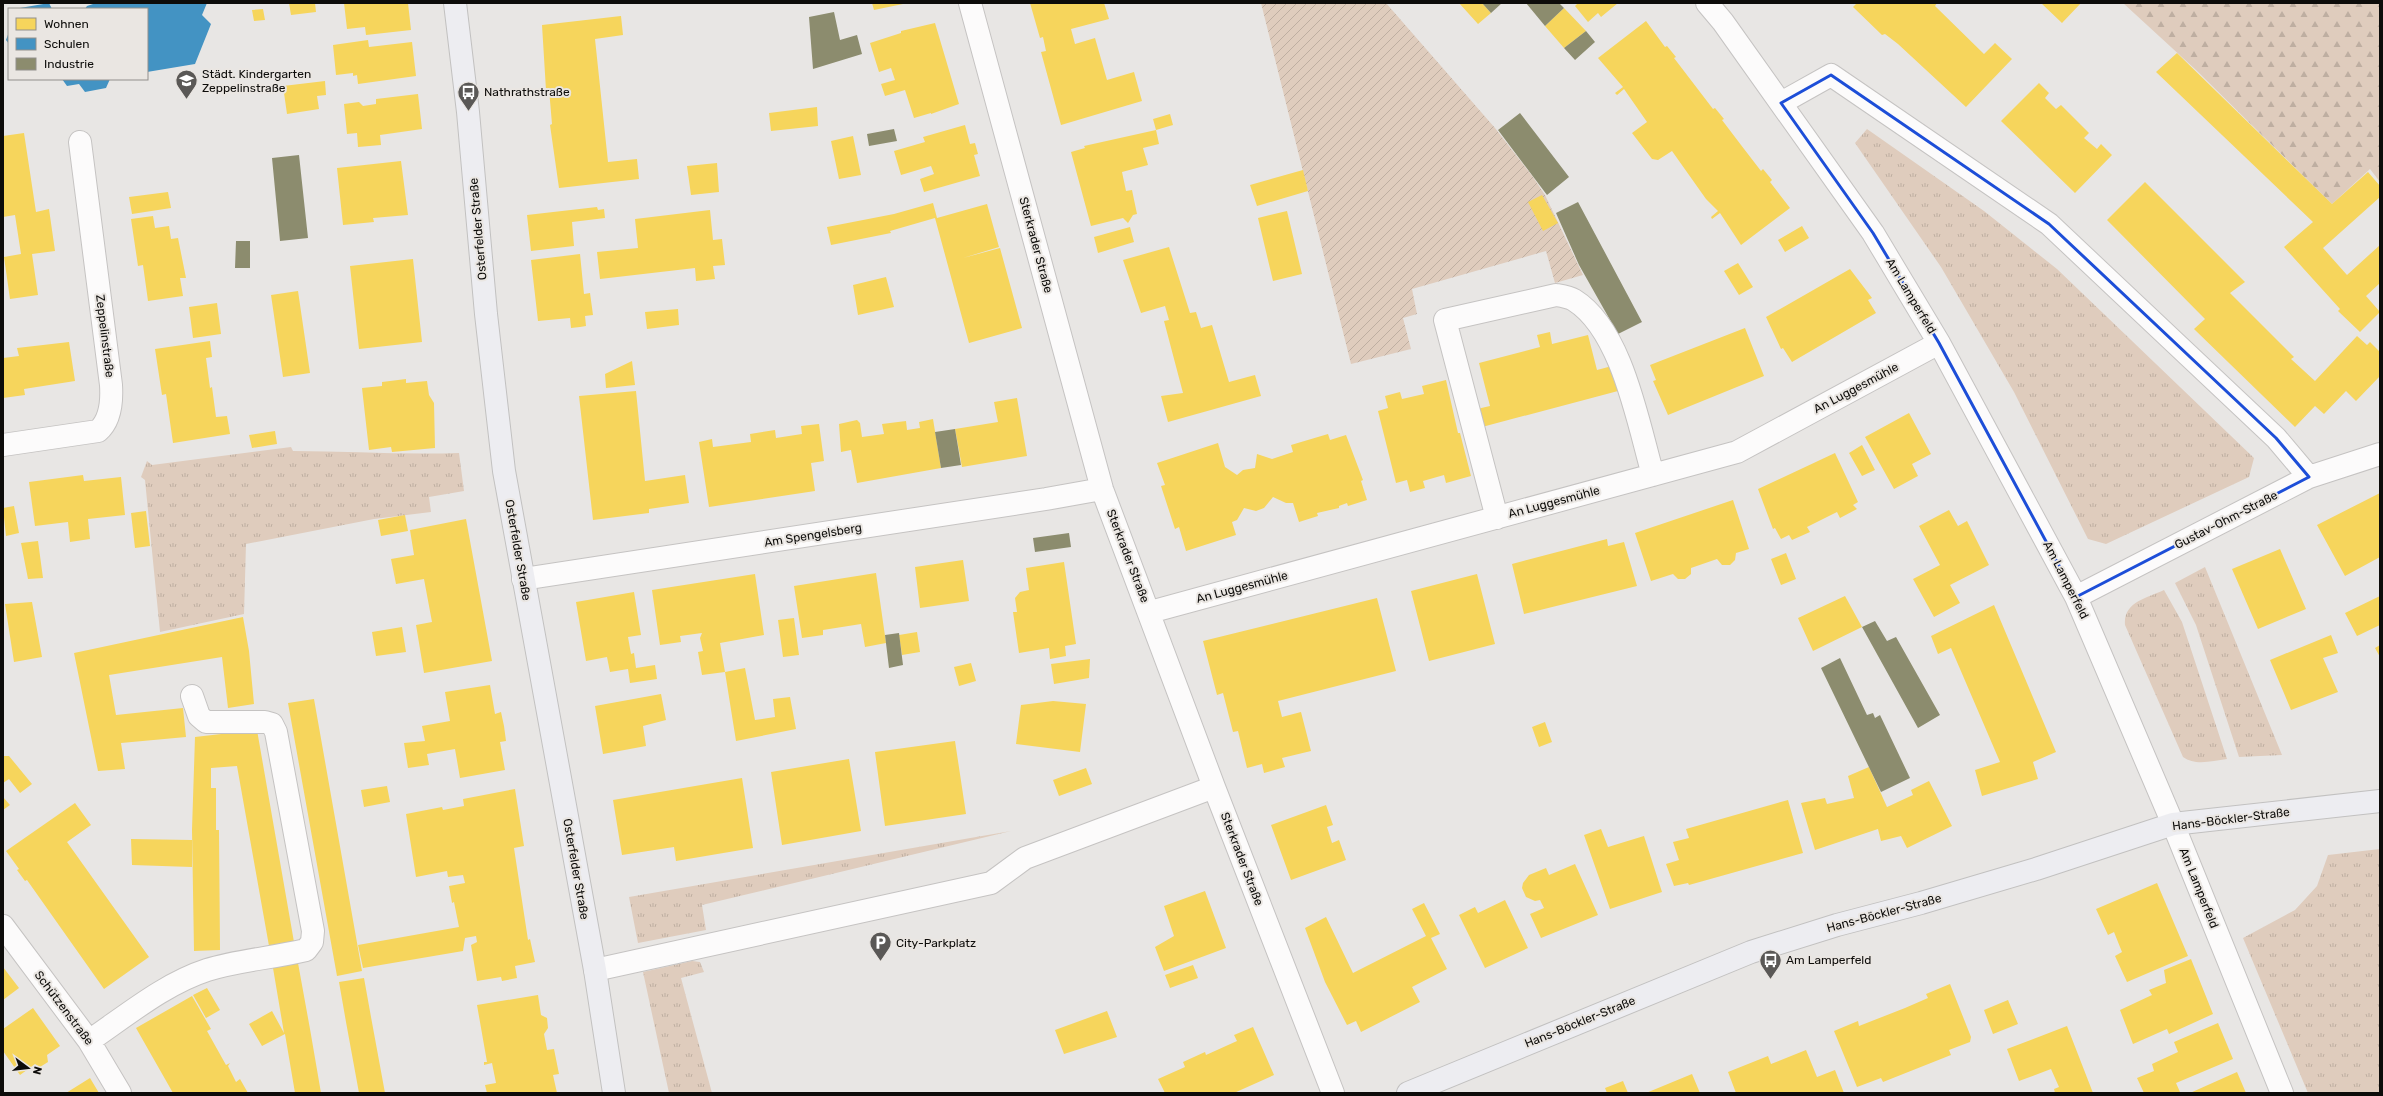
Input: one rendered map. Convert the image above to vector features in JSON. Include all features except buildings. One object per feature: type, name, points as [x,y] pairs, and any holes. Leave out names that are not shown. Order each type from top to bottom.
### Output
[{"type":"main road","name":"Osterfelder Straße","points":[[455,3],[468,112],[486,314],[502,456],[523,579],[595,970],[614,1093]]},
{"type":"main road","name":"Hans-Böckler-Straße","points":[[1408,1093],[1751,952],[1837,925],[1921,903],[2029,871],[2173,824],[2380,801]]},
{"type":"street","name":"Sterkrader Straße","points":[[970,3],[1102,489],[1150,612],[1214,787],[1333,1093]]},
{"type":"street","name":"Am Lamperfeld","points":[[1707,3],[1781,103],[1872,233],[1939,343],[2076,597],[2173,824],[2282,1093]]},
{"type":"street","points":[[1781,103],[1832,75],[2049,224],[2276,438],[2309,477]]},
{"type":"street","name":"Zeppelinstraße","points":[[3,445],[98,431],[103,427],[110,409],[111,385],[80,142]]},
{"type":"street","points":[[1497,518],[1445,320],[1556,294],[1572,299],[1586,310],[1603,329],[1618,356],[1653,475]]},
{"type":"street","name":"An Luggesmühle","points":[[1150,612],[1737,452],[1939,343]]},
{"type":"street","name":"Gustav-Ohm-Straße","points":[[2076,597],[2309,477],[2380,454]]},
{"type":"street","name":"Am Spengelsberg","points":[[523,579],[1046,499],[1102,489]]},
{"type":"street","points":[[89,1041],[163,992],[192,976],[239,962],[306,950],[312,942],[313,931],[276,732],[272,724],[265,722],[206,722],[199,716],[192,696]]},
{"type":"street","points":[[595,970],[991,883],[1025,858],[1214,787]]},
{"type":"street","name":"Schützenstraße","points":[[3,926],[89,1041],[120,1093]]},
{"type":"highlighted area","points":[[1831,75],[2049,224],[2276,438],[2309,477],[2076,597],[1939,343],[1873,233],[1781,103]]},
{"type":"green space","points":[[1261,3],[1386,3],[1495,128],[1533,177],[1545,195],[1583,275],[1555,283],[1546,251],[1412,289],[1417,314],[1403,318],[1411,349],[1351,364]]},
{"type":"green space","points":[[2123,3],[2380,3],[2380,182],[2370,169],[2332,204],[2196,70]]},
{"type":"green space","points":[[1867,129],[1984,211],[2057,269],[2254,458],[2249,477],[2106,544],[2088,539],[2014,392],[1941,267],[1855,143]]},
{"type":"green space","points":[[291,447],[293,451],[417,454],[459,453],[464,491],[429,497],[431,512],[374,519],[246,544],[244,614],[160,632],[145,480],[141,477],[147,461],[152,465]]},
{"type":"green space","points":[[2205,567],[2282,755],[2239,757],[2196,625],[2175,583]]},
{"type":"green space","points":[[2164,590],[2182,622],[2227,759],[2210,762],[2198,762],[2188,760],[2183,757],[2125,625],[2125,617],[2132,606],[2137,602]]},
{"type":"green space","points":[[1011,831],[702,905],[706,930],[638,943],[629,897]]},
{"type":"green space","points":[[2380,849],[2380,1093],[2308,1093],[2243,938],[2295,910],[2317,886],[2328,855]]},
{"type":"green space","points":[[692,961],[700,962],[704,972],[681,978],[712,1093],[669,1093],[643,972]]},
{"type":"place","name":"Städt. Kindergarten Zeppelinstraße","points":[[186,100]]},
{"type":"place","name":"Nathrathstraße","points":[[468,112]]},
{"type":"place","name":"City-Parkplatz","points":[[881,962]]},
{"type":"place","name":"Am Lamperfeld","points":[[1770,980]]}]
